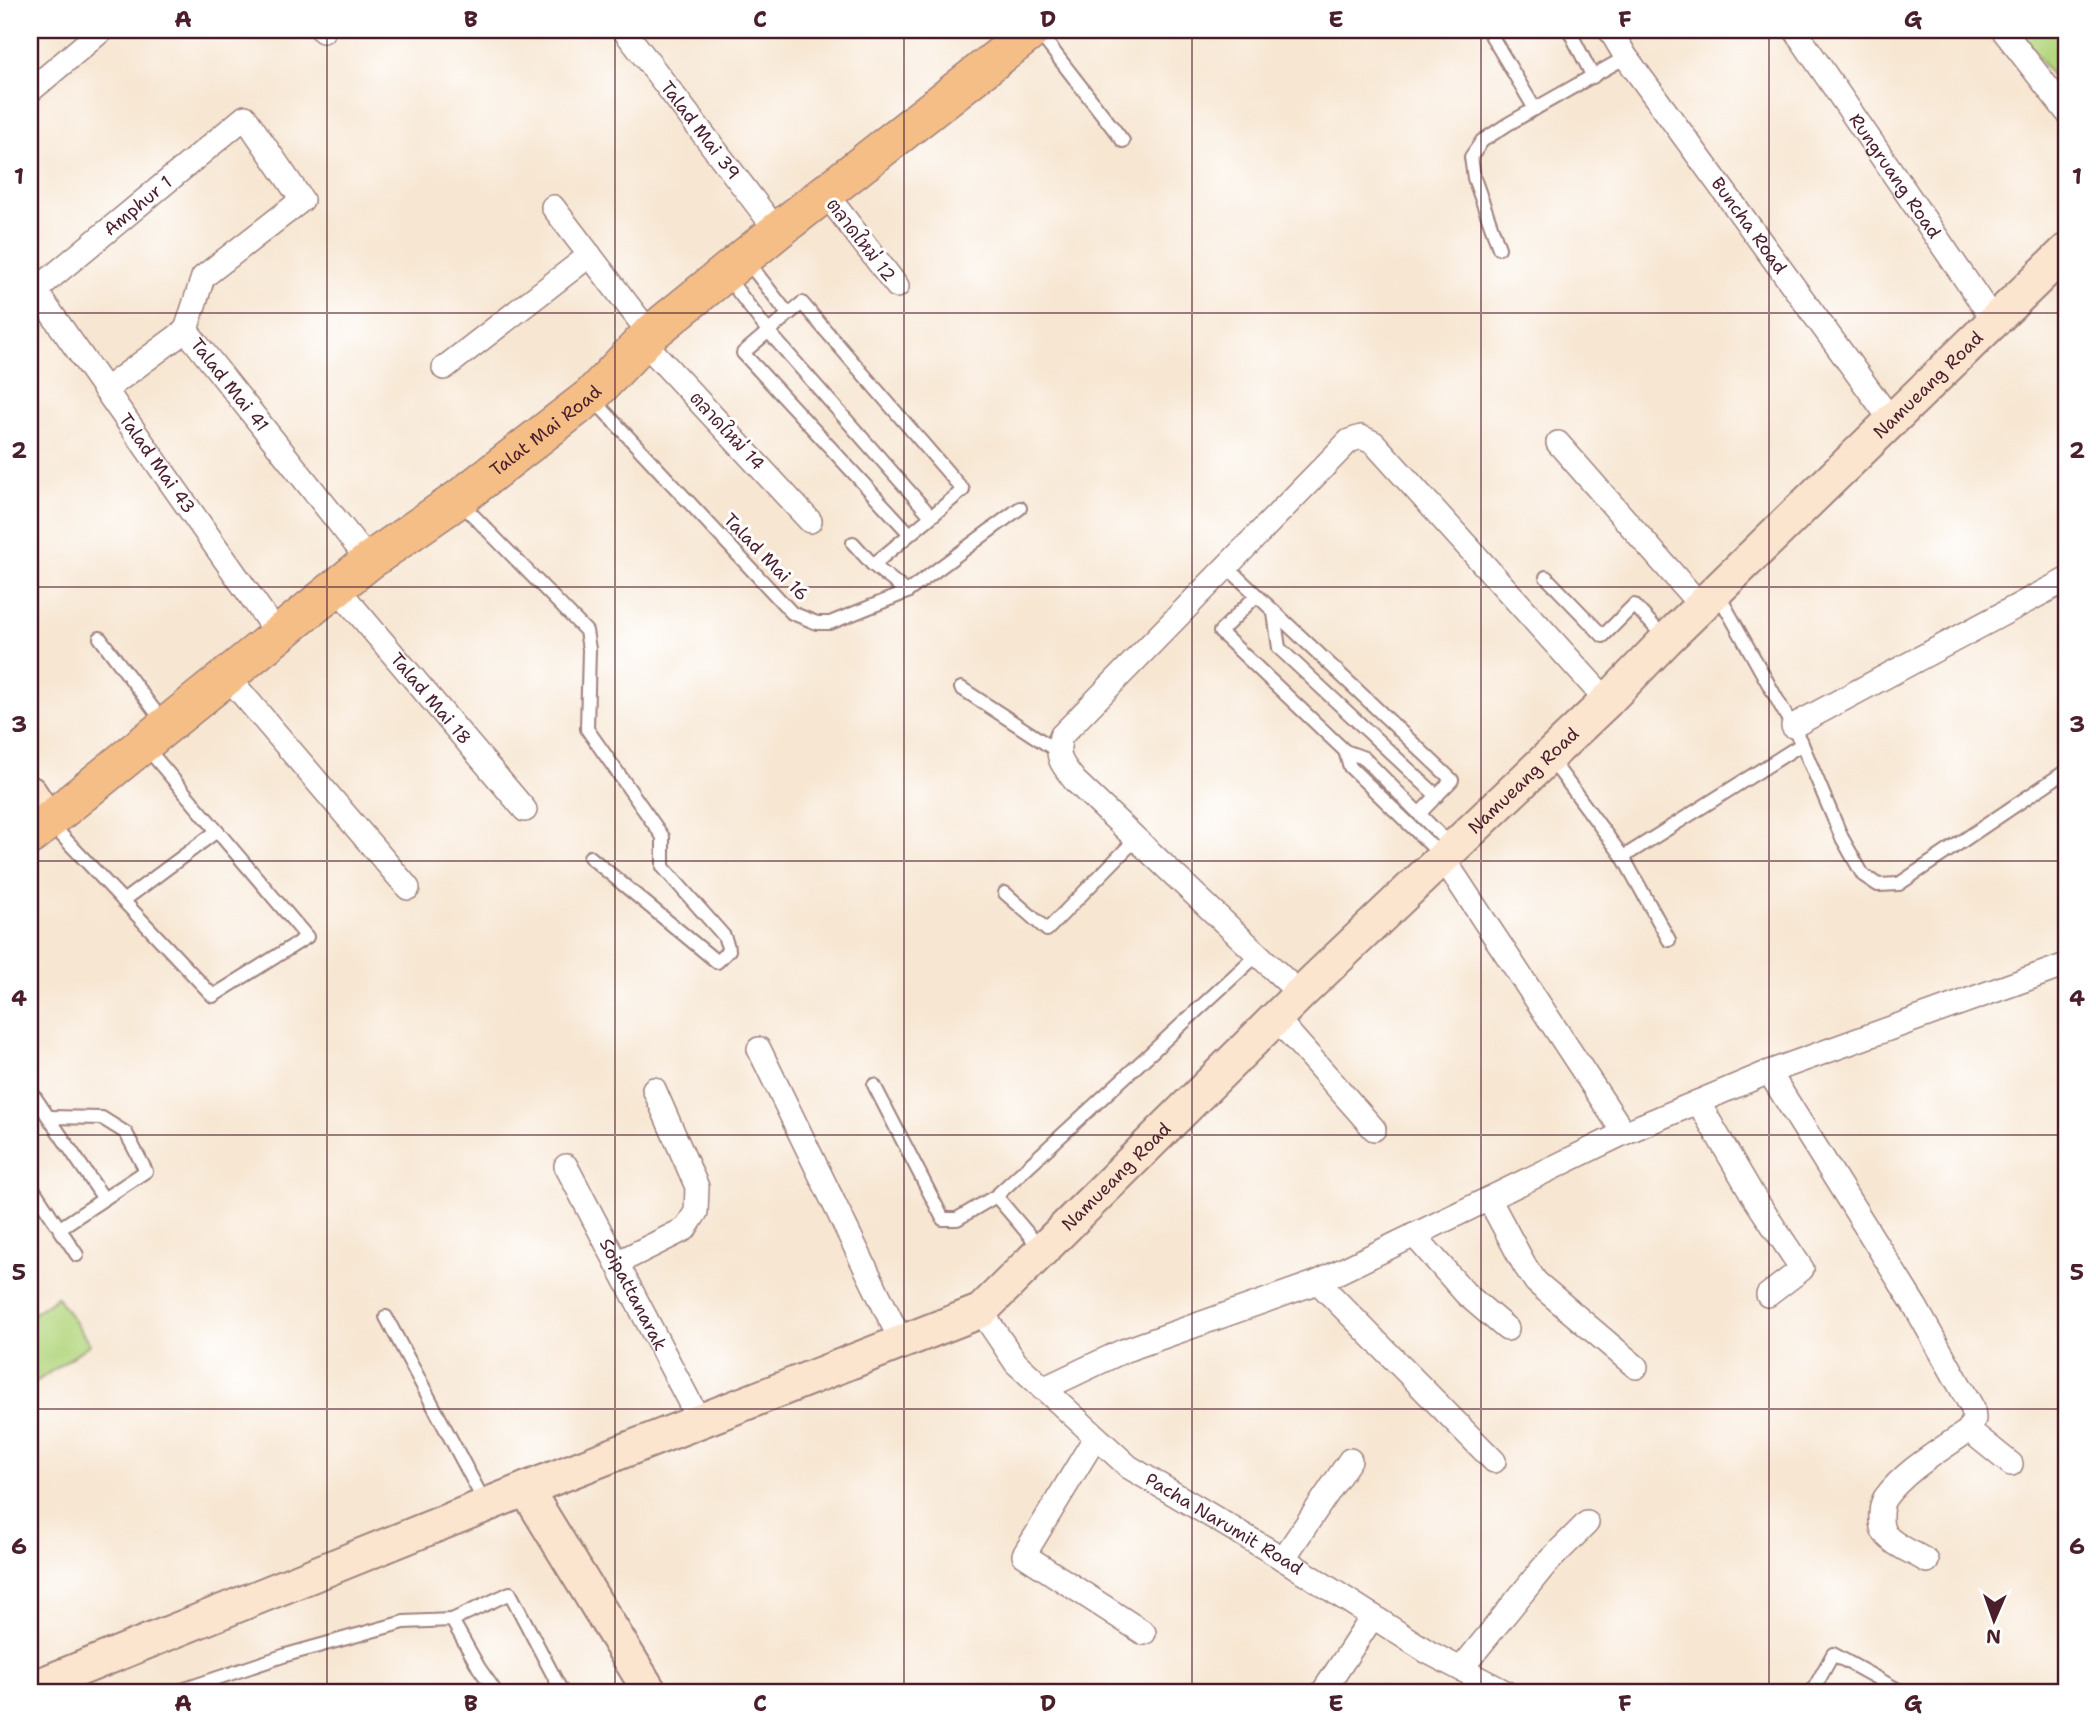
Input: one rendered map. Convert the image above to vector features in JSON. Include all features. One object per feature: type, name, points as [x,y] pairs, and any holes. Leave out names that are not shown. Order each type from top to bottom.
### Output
[{"type":"main road","name":"Talat Mai Road","points":[[36,817],[154,735],[369,561],[457,499],[591,396],[647,338],[734,266],[1035,30]]},
{"type":"street","points":[[30,91],[102,30]]},
{"type":"street","name":"Talad Mai 39","points":[[624,30],[777,231]]},
{"type":"street","name":"Buncha Road","points":[[1610,30],[1626,57],[1891,420]]},
{"type":"street","name":"Rungruang Road","points":[[1795,30],[1994,321]]},
{"type":"street","points":[[2007,32],[2066,111]]},
{"type":"street","name":"Amphur 1","points":[[33,293],[245,117]]},
{"type":"street","name":"Talad Mai 41","points":[[245,117],[302,200],[203,277],[186,330],[369,561]]},
{"type":"street","name":"ตลาดใหม่ 12","points":[[825,193],[897,286]]},
{"type":"street","name":"ตลาดใหม่ 14","points":[[554,207],[647,338],[810,521]]},
{"type":"street","name":"Namueang Road","points":[[981,1311],[1300,994],[1607,701],[1666,640],[2066,251]]},
{"type":"street","points":[[444,368],[590,255]]},
{"type":"street","name":"Talad Mai 43","points":[[33,293],[106,390],[278,635]]},
{"type":"street","points":[[106,390],[186,330]]},
{"type":"street","points":[[1300,994],[1075,781],[1057,751],[1061,736],[1349,441],[1361,437],[1374,443],[1607,701]]},
{"type":"street","points":[[1558,443],[1709,598]]},
{"type":"street","points":[[1797,735],[2066,580]]},
{"type":"street","name":"Talad Mai 18","points":[[337,589],[525,810]]},
{"type":"street","points":[[227,676],[408,888]]},
{"type":"street","points":[[1448,853],[1624,1133]]},
{"type":"street","points":[[1043,1389],[1122,1351],[1318,1282],[1624,1133],[1769,1072],[2066,965]]},
{"type":"street","points":[[1276,1018],[1374,1129]]},
{"type":"street","points":[[760,1049],[902,1343]]},
{"type":"street","points":[[1769,1072],[1934,1340],[1973,1409],[1974,1419],[1969,1430],[1903,1479],[1883,1500],[1883,1530],[1889,1538],[1927,1561]]},
{"type":"street","points":[[617,1263],[685,1229],[696,1212],[697,1187],[654,1090]]},
{"type":"street","points":[[1698,1102],[1755,1199],[1802,1269],[1768,1295]]},
{"type":"street","name":"Soipattanarak","points":[[566,1166],[700,1422]]},
{"type":"street","points":[[1489,1199],[1524,1266],[1536,1282],[1636,1367]]},
{"type":"street","points":[[1414,1235],[1466,1294],[1507,1329]]},
{"type":"street","points":[[1318,1282],[1494,1461]]},
{"type":"street","points":[[30,1689],[526,1489],[981,1311]]},
{"type":"street","name":"Pacha Narumit Road","points":[[981,1311],[1016,1363],[1129,1467],[1283,1559],[1428,1652],[1505,1692]]},
{"type":"street","points":[[1969,1430],[2011,1464]]},
{"type":"street","points":[[1095,1438],[1024,1555],[1144,1633]]},
{"type":"street","points":[[1283,1559],[1350,1460]]},
{"type":"street","points":[[526,1489],[644,1689]]},
{"type":"street","points":[[1461,1669],[1545,1565],[1587,1523]]},
{"type":"street","points":[[1323,1692],[1373,1616]]},
{"type":"lane","points":[[1035,30],[1122,141]]},
{"type":"lane","points":[[1488,30],[1535,109]]},
{"type":"lane","points":[[1569,30],[1592,77]]},
{"type":"lane","points":[[1499,248],[1474,178],[1471,157],[1482,141],[1626,57]]},
{"type":"lane","points":[[734,266],[788,314]]},
{"type":"lane","points":[[734,266],[768,331],[931,516]]},
{"type":"lane","points":[[873,565],[963,490],[802,303],[743,353],[910,534]]},
{"type":"lane","name":"Talad Mai 16","points":[[591,396],[792,613],[817,623],[830,622],[907,593],[1020,508]]},
{"type":"lane","points":[[457,499],[586,631],[589,649],[587,729],[663,837],[663,867],[724,936],[729,950],[717,962],[590,857]]},
{"type":"lane","points":[[853,543],[873,565],[907,593]]},
{"type":"lane","points":[[1227,566],[1255,596],[1452,780],[1419,814]]},
{"type":"lane","points":[[1546,577],[1602,636],[1634,606],[1666,640]]},
{"type":"lane","points":[[1255,596],[1220,632],[1345,751],[1364,758],[1419,814],[1448,853]]},
{"type":"lane","points":[[1709,598],[1797,735],[1842,838],[1863,875],[1878,885],[1899,884],[2066,771]]},
{"type":"lane","points":[[1274,613],[1279,648],[1437,796]]},
{"type":"lane","points":[[36,817],[124,901],[213,996],[307,937],[217,831],[154,735],[100,638]]},
{"type":"lane","points":[[961,688],[1057,751]]},
{"type":"lane","points":[[1623,857],[1797,735]]},
{"type":"lane","points":[[1345,751],[1350,767],[1448,853]]},
{"type":"lane","points":[[1549,757],[1623,857],[1669,940]]},
{"type":"lane","points":[[124,901],[217,831]]},
{"type":"lane","points":[[1005,893],[1047,930],[1136,839]]},
{"type":"lane","points":[[874,1085],[943,1219],[957,1219],[996,1196],[1258,954]]},
{"type":"lane","points":[[30,1090],[104,1199]]},
{"type":"lane","points":[[49,1117],[103,1118],[127,1133],[146,1171],[60,1228]]},
{"type":"lane","points":[[30,1184],[77,1255]]},
{"type":"lane","points":[[996,1196],[1042,1250]]},
{"type":"lane","points":[[386,1317],[486,1505]]},
{"type":"lane","points":[[176,1692],[286,1655],[404,1622],[452,1620],[510,1593],[561,1690]]},
{"type":"lane","points":[[452,1620],[496,1692]]},
{"type":"lane","points":[[1812,1692],[1833,1654],[1902,1692]]},
{"type":"path","points":[[214,33],[219,30]]},
{"type":"green space","points":[[2028,30],[2066,30],[2066,95],[2023,37]]},
{"type":"green space","points":[[57,1297],[90,1344],[30,1386],[30,1316]]}]
